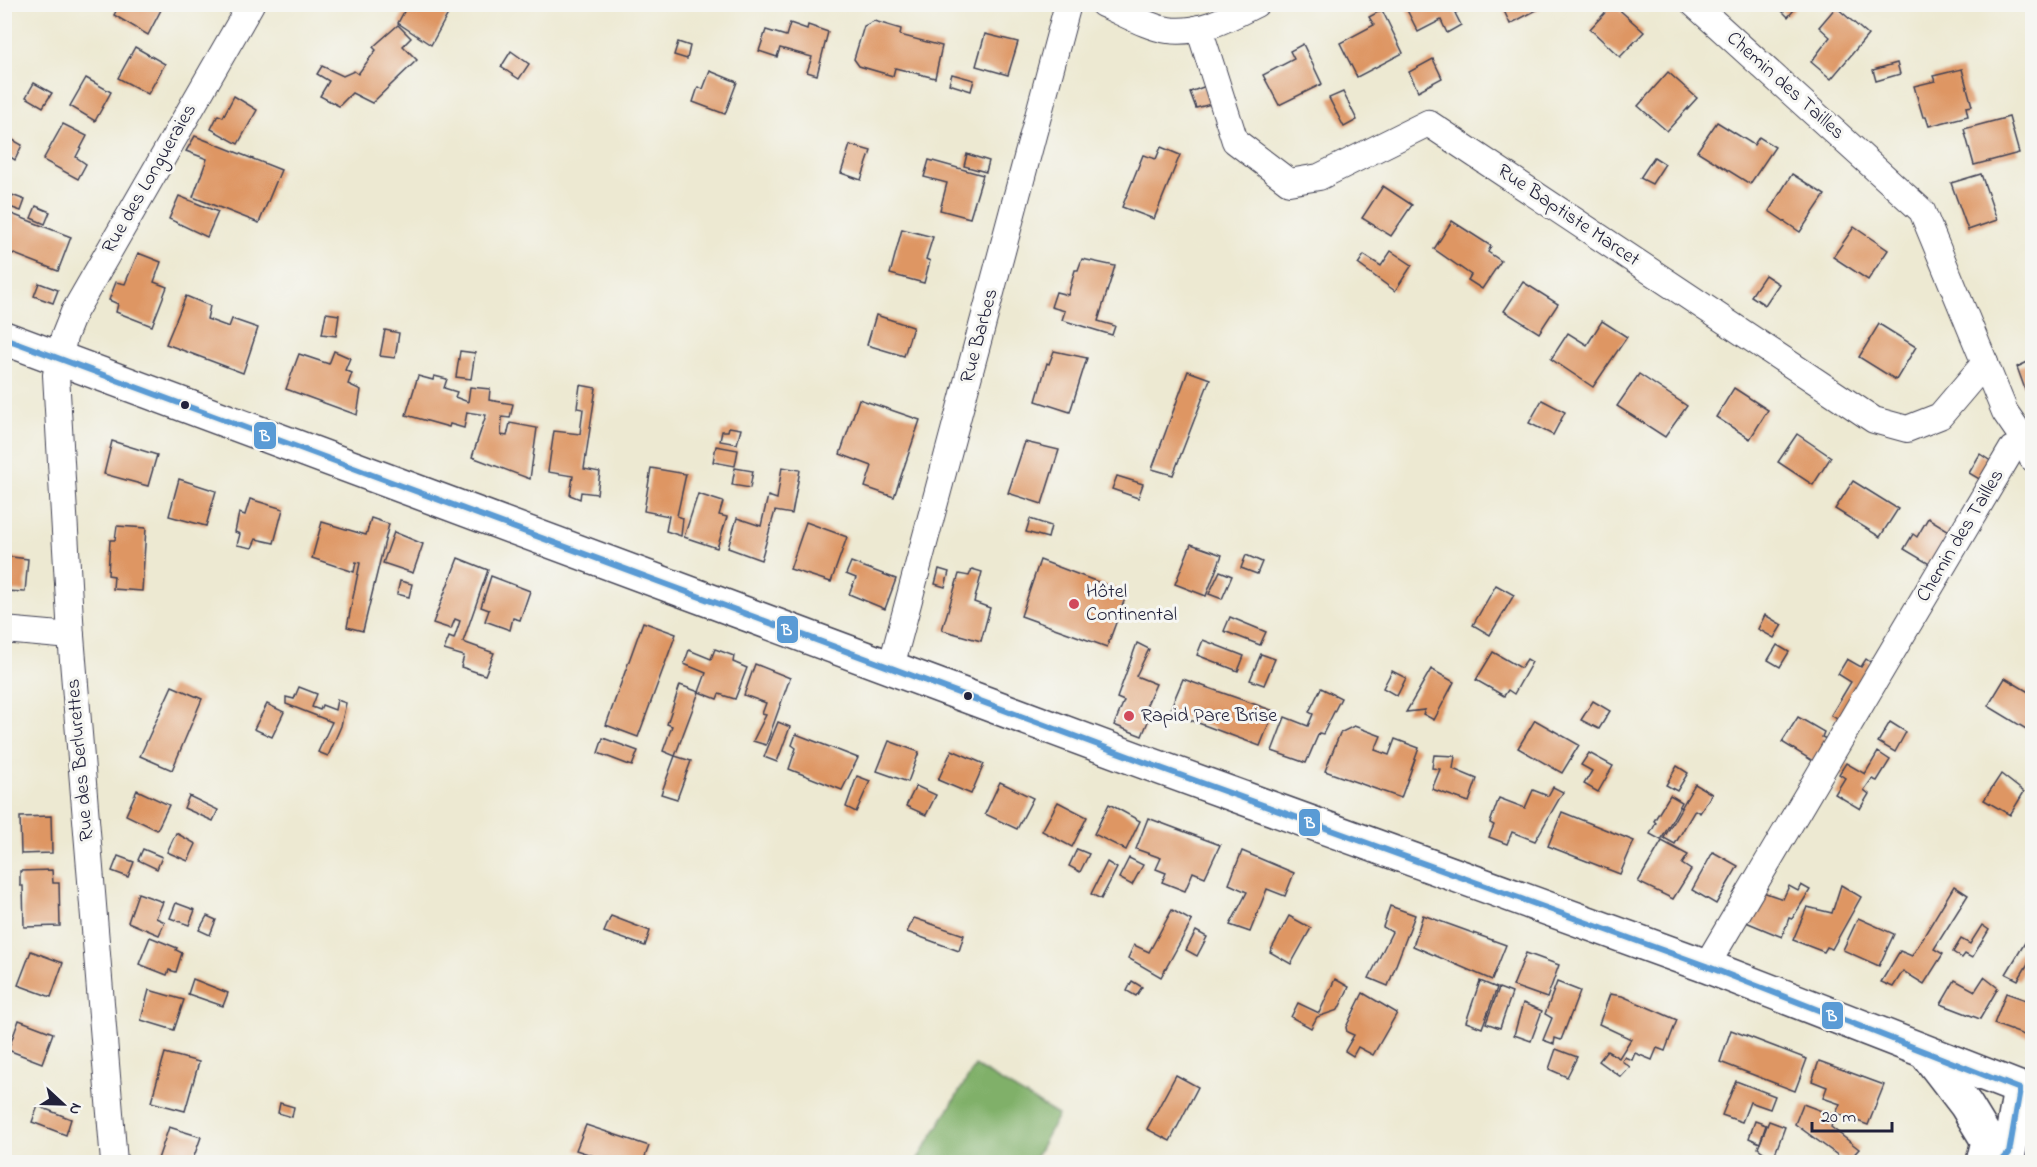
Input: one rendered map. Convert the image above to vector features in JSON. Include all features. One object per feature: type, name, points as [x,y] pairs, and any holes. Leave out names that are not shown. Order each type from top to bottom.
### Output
[{"type":"main road","points":[[4,338],[1706,966],[2026,1091],[2003,1150],[1926,1053]]},
{"type":"street","name":"Rue des Longueraies","points":[[58,358],[74,312],[251,4]]},
{"type":"street","name":"Rue Barbes","points":[[891,667],[1068,4]]},
{"type":"street","points":[[1103,4],[1168,30],[1199,28],[1218,23],[1256,4]]},
{"type":"street","name":"Chemin des Tailles","points":[[1694,4],[1922,211],[2005,412],[2031,448]]},
{"type":"street","name":"Rue Baptiste Marcet","points":[[1199,28],[1234,141],[1289,182],[1319,177],[1428,123],[1874,420],[1907,429],[1940,416],[1985,363]]},
{"type":"street","name":"Rue des Berlurettes","points":[[58,358],[56,375],[71,636],[114,1162]]},
{"type":"street","name":"Chemin des Tailles","points":[[1706,966],[2012,449],[2031,448]]},
{"type":"street","points":[[4,630],[71,636]]},
{"type":"green space","points":[[975,1066],[1058,1115],[1033,1162],[916,1162]]},
{"type":"building","points":[[120,4],[164,4],[148,35],[114,15]]},
{"type":"building","points":[[408,4],[449,5],[448,14],[431,45],[398,23]]},
{"type":"building","points":[[1404,4],[1472,4],[1455,13],[1461,25],[1447,33],[1441,20],[1418,32]]},
{"type":"building","points":[[1501,4],[1548,4],[1510,24]]},
{"type":"building","points":[[1613,4],[1644,32],[1620,57],[1590,29]]},
{"type":"building","points":[[1775,4],[1799,4],[1788,17]]},
{"type":"building","points":[[1836,7],[1868,35],[1831,79],[1811,62],[1830,37],[1819,27]]},
{"type":"building","points":[[1382,10],[1403,53],[1357,77],[1340,43],[1374,25],[1369,17]]},
{"type":"building","points":[[874,21],[901,29],[900,35],[942,46],[935,78],[895,68],[893,76],[859,66],[854,59],[864,26]]},
{"type":"building","points":[[790,23],[807,29],[808,25],[828,32],[817,75],[807,72],[812,57],[780,48],[777,57],[759,51],[766,30],[786,36]]},
{"type":"building","points":[[398,25],[411,38],[403,46],[417,60],[372,103],[352,93],[339,106],[320,96],[329,81],[317,74],[322,66],[343,76],[354,71],[358,74],[376,50],[373,47]]},
{"type":"building","points":[[985,34],[1018,42],[1008,75],[976,66]]},
{"type":"building","points":[[678,42],[690,46],[687,59],[674,55]]},
{"type":"building","points":[[1303,44],[1322,84],[1279,105],[1263,75],[1294,59],[1290,51]]},
{"type":"building","points":[[135,47],[165,64],[148,94],[118,78]]},
{"type":"building","points":[[511,51],[529,64],[519,79],[501,67]]},
{"type":"building","points":[[1433,59],[1442,78],[1418,91],[1409,72]]},
{"type":"building","points":[[1897,63],[1900,74],[1876,81],[1873,70]]},
{"type":"building","points":[[1962,69],[1972,106],[1966,107],[1968,116],[1929,126],[1926,117],[1923,117],[1914,86],[1935,81],[1933,76]]},
{"type":"building","points":[[710,71],[737,82],[725,114],[693,102],[698,87],[703,89]]},
{"type":"building","points":[[1668,72],[1697,98],[1667,131],[1638,106]]},
{"type":"building","points":[[952,74],[974,80],[971,91],[949,84]]},
{"type":"building","points":[[86,78],[111,92],[95,121],[70,106]]},
{"type":"building","points":[[34,83],[52,93],[43,107],[26,97]]},
{"type":"building","points":[[1206,86],[1211,104],[1196,108],[1190,92]]},
{"type":"building","points":[[1343,92],[1357,120],[1344,127],[1329,98]]},
{"type":"building","points":[[234,96],[257,110],[238,144],[211,129],[218,115],[223,117]]},
{"type":"building","points":[[2009,117],[2019,153],[1974,165],[1964,129]]},
{"type":"building","points":[[1717,122],[1754,145],[1759,137],[1775,147],[1750,184],[1697,151]]},
{"type":"building","points":[[63,124],[87,136],[76,157],[86,164],[78,179],[43,160]]},
{"type":"building","points":[[4,135],[22,145],[15,160],[4,153]]},
{"type":"building","points":[[195,136],[281,170],[259,223],[193,197],[207,159],[186,151]]},
{"type":"building","points":[[850,145],[871,151],[861,180],[841,173]]},
{"type":"building","points":[[1161,147],[1180,155],[1154,219],[1122,207],[1143,155],[1156,159]]},
{"type":"building","points":[[967,154],[989,161],[986,172],[964,166]]},
{"type":"building","points":[[1654,157],[1665,164],[1652,184],[1640,178]]},
{"type":"building","points":[[929,160],[983,175],[970,218],[940,210],[947,183],[924,177]]},
{"type":"building","points":[[1792,174],[1825,195],[1800,232],[1769,211]]},
{"type":"building","points":[[1981,174],[1997,220],[1968,230],[1951,183]]},
{"type":"building","points":[[1383,186],[1412,205],[1391,236],[1362,218]]},
{"type":"building","points":[[4,192],[25,200],[21,211],[4,205]]},
{"type":"building","points":[[179,196],[218,212],[207,237],[169,219]]},
{"type":"building","points":[[36,206],[50,212],[45,224],[31,218]]},
{"type":"building","points":[[4,211],[71,237],[58,271],[4,250]]},
{"type":"building","points":[[1452,221],[1491,246],[1488,252],[1501,261],[1482,289],[1468,280],[1471,275],[1434,249]]},
{"type":"building","points":[[1854,227],[1888,250],[1868,280],[1833,257]]},
{"type":"building","points":[[902,229],[933,237],[926,259],[930,261],[924,283],[890,274]]},
{"type":"building","points":[[1391,251],[1412,265],[1395,291],[1358,264],[1364,255],[1381,266]]},
{"type":"building","points":[[138,253],[161,262],[154,282],[167,287],[152,326],[116,312],[118,304],[109,300],[116,282],[125,284]]},
{"type":"building","points":[[1082,259],[1115,266],[1098,321],[1115,326],[1112,335],[1062,320],[1065,311],[1051,307],[1056,292],[1068,295],[1075,270],[1078,270]]},
{"type":"building","points":[[1765,275],[1779,284],[1765,305],[1751,296]]},
{"type":"building","points":[[1523,282],[1558,304],[1539,333],[1504,311]]},
{"type":"building","points":[[39,283],[58,290],[53,303],[34,296]]},
{"type":"building","points":[[186,296],[210,306],[207,319],[229,327],[232,319],[258,328],[243,373],[166,344]]},
{"type":"building","points":[[326,313],[339,315],[336,336],[322,334]]},
{"type":"building","points":[[876,315],[913,327],[904,356],[867,345]]},
{"type":"building","points":[[1602,321],[1627,337],[1593,387],[1551,359],[1568,333],[1587,345]]},
{"type":"building","points":[[1879,324],[1916,347],[1896,380],[1859,357]]},
{"type":"building","points":[[385,330],[399,333],[395,358],[380,356]]},
{"type":"building","points":[[334,351],[350,358],[345,370],[352,373],[348,384],[361,390],[357,415],[286,389],[299,354],[329,364]]},
{"type":"building","points":[[460,351],[475,353],[471,379],[456,377]]},
{"type":"building","points":[[1054,351],[1087,358],[1070,412],[1036,401],[1047,363],[1049,364]]},
{"type":"building","points":[[2032,360],[2032,402],[2030,403],[2017,367]]},
{"type":"building","points":[[1188,371],[1210,379],[1173,475],[1152,469]]},
{"type":"building","points":[[1639,374],[1687,406],[1665,437],[1617,406]]},
{"type":"building","points":[[418,376],[433,380],[434,376],[447,379],[444,388],[457,392],[455,397],[468,402],[470,387],[490,389],[489,400],[513,404],[510,418],[502,417],[501,435],[507,436],[510,423],[537,428],[530,479],[472,457],[486,415],[467,412],[464,428],[450,424],[449,427],[406,415]]},
{"type":"building","points":[[580,385],[596,388],[584,469],[600,472],[597,494],[581,492],[580,499],[570,495],[573,476],[548,472],[554,431],[580,434],[583,409],[577,408]]},
{"type":"building","points":[[1734,388],[1768,410],[1750,439],[1716,417]]},
{"type":"building","points":[[859,399],[920,420],[894,497],[865,487],[872,466],[840,454]]},
{"type":"building","points":[[1542,400],[1565,412],[1553,435],[1529,423]]},
{"type":"building","points":[[729,427],[741,429],[737,444],[720,441],[722,431],[728,431]]},
{"type":"building","points":[[1797,434],[1831,457],[1813,485],[1778,462]]},
{"type":"building","points":[[112,441],[157,455],[148,486],[104,474]]},
{"type":"building","points":[[1025,442],[1059,450],[1042,504],[1008,493]]},
{"type":"building","points":[[716,446],[738,450],[735,466],[713,462]]},
{"type":"building","points":[[1980,454],[1992,462],[1981,480],[1969,473]]},
{"type":"building","points":[[782,467],[800,470],[792,514],[775,511],[761,560],[728,548],[737,518],[761,526],[768,496],[777,499]]},
{"type":"building","points":[[651,468],[686,474],[677,516],[683,518],[681,536],[666,531],[669,516],[644,511]]},
{"type":"building","points":[[735,468],[753,471],[750,488],[732,485]]},
{"type":"building","points":[[1117,476],[1143,484],[1138,498],[1112,489]]},
{"type":"building","points":[[179,479],[216,491],[206,526],[169,516]]},
{"type":"building","points":[[1853,481],[1898,509],[1880,537],[1835,509]]},
{"type":"building","points":[[698,494],[723,502],[719,515],[727,517],[717,548],[684,537]]},
{"type":"building","points":[[250,499],[283,509],[274,543],[256,539],[252,548],[237,545],[240,534],[235,532],[239,513],[245,515]]},
{"type":"building","points":[[371,518],[389,524],[363,631],[347,627],[360,563],[356,562],[354,572],[312,558],[322,522],[366,535]]},
{"type":"building","points":[[1928,518],[1951,532],[1931,565],[1904,549],[1913,534],[1917,537]]},
{"type":"building","points":[[1030,519],[1051,526],[1048,538],[1026,532]]},
{"type":"building","points":[[806,522],[847,537],[831,582],[790,569]]},
{"type":"building","points":[[117,526],[146,528],[142,591],[113,589],[114,576],[108,575],[110,540],[115,540]]},
{"type":"building","points":[[394,532],[423,544],[413,573],[383,563]]},
{"type":"building","points":[[1191,544],[1222,555],[1206,596],[1175,584]]},
{"type":"building","points":[[1246,555],[1262,562],[1257,574],[1241,568]]},
{"type":"building","points":[[4,556],[28,559],[25,592],[4,591]]},
{"type":"building","points":[[458,558],[488,570],[463,642],[494,653],[485,675],[461,667],[464,656],[444,650],[449,637],[454,639],[460,621],[455,619],[451,629],[433,623]]},
{"type":"building","name":"Hôtel Continental","points":[[1040,560],[1127,593],[1107,647],[1021,616]]},
{"type":"building","points":[[851,562],[896,579],[885,609],[849,594],[856,578],[846,574]]},
{"type":"building","points":[[939,569],[949,572],[945,587],[935,584]]},
{"type":"building","points":[[972,569],[982,572],[974,602],[990,608],[981,641],[942,630],[959,574],[969,576]]},
{"type":"building","points":[[1220,571],[1232,576],[1222,599],[1209,594]]},
{"type":"building","points":[[491,576],[530,591],[520,620],[513,618],[510,630],[485,621],[489,610],[481,607]]},
{"type":"building","points":[[400,581],[412,584],[409,597],[397,594]]},
{"type":"building","points":[[1496,585],[1514,595],[1490,635],[1473,625]]},
{"type":"building","points":[[1765,615],[1782,625],[1774,638],[1758,629]]},
{"type":"building","points":[[1230,617],[1266,632],[1260,645],[1224,631]]},
{"type":"building","points":[[643,622],[676,634],[638,737],[606,725]]},
{"type":"building","points":[[1203,640],[1244,656],[1238,671],[1197,655]]},
{"type":"building","points":[[1137,643],[1149,649],[1136,676],[1156,684],[1145,709],[1152,712],[1142,736],[1114,725],[1124,701],[1117,698]]},
{"type":"building","points":[[1777,645],[1789,652],[1780,667],[1768,660]]},
{"type":"building","points":[[715,649],[734,656],[733,662],[747,668],[735,699],[719,694],[717,699],[699,692],[706,673],[684,664],[689,650],[711,659]]},
{"type":"building","points":[[1493,652],[1521,668],[1527,659],[1532,662],[1514,694],[1508,690],[1504,696],[1476,680]]},
{"type":"building","points":[[1261,654],[1275,659],[1264,685],[1250,680]]},
{"type":"building","points":[[1847,659],[1861,667],[1866,659],[1873,664],[1840,721],[1831,715],[1851,682],[1838,674]]},
{"type":"building","points":[[755,664],[790,678],[766,745],[753,741],[766,715],[762,714],[766,703],[744,695]]},
{"type":"building","points":[[1431,669],[1454,682],[1434,720],[1423,714],[1425,710],[1406,712]]},
{"type":"building","points":[[1392,671],[1406,678],[1397,696],[1383,688]]},
{"type":"building","points":[[2005,678],[2032,694],[2031,732],[1988,706]]},
{"type":"building","points":[[1183,679],[1274,711],[1260,746],[1169,712]]},
{"type":"building","points":[[680,685],[699,692],[675,756],[663,751],[672,726],[667,724]]},
{"type":"building","points":[[172,686],[202,699],[172,770],[140,756]]},
{"type":"building","points":[[299,687],[317,694],[312,707],[320,710],[322,705],[335,710],[337,700],[346,703],[341,726],[328,756],[318,752],[332,722],[286,704],[286,697],[294,699]]},
{"type":"building","points":[[1321,688],[1341,698],[1323,734],[1319,733],[1306,763],[1272,751],[1285,717],[1308,726],[1313,714],[1309,712]]},
{"type":"building","points":[[1593,701],[1610,711],[1599,729],[1581,720]]},
{"type":"building","points":[[267,704],[284,712],[272,737],[254,729]]},
{"type":"building","points":[[1798,717],[1824,732],[1822,737],[1829,740],[1816,763],[1782,742]]},
{"type":"building","points":[[1535,720],[1579,745],[1562,773],[1518,748]]},
{"type":"building","points":[[778,722],[790,727],[777,762],[764,757]]},
{"type":"building","points":[[1890,722],[1906,732],[1895,752],[1878,742]]},
{"type":"building","points":[[1354,726],[1381,736],[1375,750],[1389,755],[1395,739],[1419,748],[1401,798],[1325,771],[1340,733]]},
{"type":"building","points":[[796,734],[858,758],[842,790],[789,769],[796,748],[792,745]]},
{"type":"building","points":[[603,738],[638,751],[632,766],[598,753]]},
{"type":"building","points":[[889,741],[919,752],[908,782],[877,771]]},
{"type":"building","points":[[952,750],[984,764],[971,794],[938,780]]},
{"type":"building","points":[[1878,752],[1890,760],[1877,781],[1872,779],[1864,790],[1869,794],[1860,809],[1835,794],[1845,778],[1839,774],[1846,763],[1865,774]]},
{"type":"building","points":[[1589,753],[1613,766],[1598,792],[1584,784],[1592,771],[1581,765]]},
{"type":"building","points":[[1434,755],[1455,756],[1453,769],[1477,779],[1469,802],[1432,789],[1440,769],[1432,768]]},
{"type":"building","points":[[675,756],[691,761],[677,799],[661,794]]},
{"type":"building","points":[[1677,766],[1688,773],[1677,791],[1666,785]]},
{"type":"building","points":[[2001,774],[2024,792],[2010,815],[1984,800]]},
{"type":"building","points":[[857,776],[870,781],[856,812],[846,807]]},
{"type":"building","points":[[1000,782],[1033,798],[1017,829],[985,814]]},
{"type":"building","points":[[1695,784],[1712,794],[1700,813],[1695,810],[1675,844],[1664,838]]},
{"type":"building","points":[[916,786],[936,795],[926,815],[906,806]]},
{"type":"building","points":[[1553,787],[1563,792],[1535,841],[1512,832],[1507,844],[1489,837],[1494,825],[1490,823],[1499,798],[1525,808],[1533,790],[1548,796]]},
{"type":"building","points":[[137,790],[169,805],[157,830],[126,815]]},
{"type":"building","points":[[1670,795],[1682,802],[1661,840],[1650,834],[1656,823],[1654,821]]},
{"type":"building","points":[[189,796],[218,810],[213,821],[184,808]]},
{"type":"building","points":[[1058,802],[1087,817],[1072,847],[1042,831]]},
{"type":"building","points":[[1109,804],[1140,821],[1126,850],[1094,834]]},
{"type":"building","points":[[1562,812],[1634,841],[1620,874],[1548,846]]},
{"type":"building","points":[[51,816],[52,853],[21,854],[20,817]]},
{"type":"building","points":[[1148,818],[1220,845],[1205,877],[1193,872],[1185,891],[1162,882],[1166,873],[1156,869],[1161,858],[1136,849]]},
{"type":"building","points":[[176,833],[196,844],[188,861],[167,852]]},
{"type":"building","points":[[1662,841],[1688,855],[1682,864],[1691,870],[1673,899],[1638,882]]},
{"type":"building","points":[[143,849],[162,857],[157,869],[138,860]]},
{"type":"building","points":[[1077,849],[1089,854],[1080,872],[1069,866]]},
{"type":"building","points":[[1242,851],[1294,873],[1285,896],[1267,889],[1250,932],[1230,925],[1247,892],[1229,884]]},
{"type":"building","points":[[1713,852],[1738,866],[1716,904],[1692,890]]},
{"type":"building","points":[[118,856],[134,862],[128,877],[112,871]]},
{"type":"building","points":[[1129,858],[1143,865],[1132,885],[1119,878]]},
{"type":"building","points":[[1107,862],[1117,868],[1101,899],[1091,894]]},
{"type":"building","points":[[52,870],[53,883],[59,883],[60,926],[24,927],[23,886],[20,886],[20,871]]},
{"type":"building","points":[[1801,885],[1810,890],[1792,919],[1789,918],[1782,937],[1746,922],[1760,891],[1783,899],[1789,886],[1798,891]]},
{"type":"building","points":[[1841,885],[1861,897],[1832,949],[1827,947],[1824,952],[1793,940],[1807,907],[1832,913]]},
{"type":"building","points":[[1954,886],[1968,895],[1934,949],[1943,954],[1924,984],[1903,971],[1893,987],[1881,982],[1900,951],[1912,956]]},
{"type":"building","points":[[138,893],[163,902],[156,918],[165,922],[159,935],[128,922]]},
{"type":"building","points":[[176,903],[195,910],[189,925],[170,918]]},
{"type":"building","points":[[1390,906],[1415,915],[1388,986],[1369,978],[1392,932],[1383,927]]},
{"type":"building","points":[[1172,910],[1192,921],[1161,977],[1128,958],[1134,945],[1149,952]]},
{"type":"building","points":[[1423,915],[1506,945],[1492,980],[1413,946]]},
{"type":"building","points":[[207,916],[216,920],[210,935],[199,930]]},
{"type":"building","points":[[611,916],[650,931],[645,946],[604,932]]},
{"type":"building","points":[[1289,916],[1311,928],[1291,964],[1270,952]]},
{"type":"building","points":[[914,918],[964,935],[959,951],[907,932]]},
{"type":"building","points":[[1858,918],[1894,934],[1879,966],[1843,950]]},
{"type":"building","points":[[1982,925],[1989,930],[1972,958],[1965,954],[1962,958],[1953,952],[1961,939],[1970,944]]},
{"type":"building","points":[[1196,931],[1207,937],[1197,956],[1186,950]]},
{"type":"building","points":[[2032,931],[2032,957],[2018,980],[2006,974]]},
{"type":"building","points":[[150,937],[177,948],[176,950],[182,953],[176,972],[169,970],[167,975],[139,964]]},
{"type":"building","points":[[31,951],[63,963],[51,997],[18,985]]},
{"type":"building","points":[[1526,953],[1559,965],[1547,998],[1513,986]]},
{"type":"building","points":[[1984,977],[1998,988],[1980,1019],[1941,1004],[1955,980],[1975,991]]},
{"type":"building","points":[[193,979],[228,993],[223,1006],[188,994]]},
{"type":"building","points":[[1335,979],[1349,987],[1338,1010],[1317,1017],[1311,1028],[1291,1017],[1298,1003],[1319,1013]]},
{"type":"building","points":[[1132,981],[1142,987],[1136,996],[1127,991]]},
{"type":"building","points":[[1480,981],[1497,988],[1482,1028],[1466,1022]]},
{"type":"building","points":[[1557,982],[1580,991],[1561,1040],[1555,1038],[1554,1044],[1543,1040],[1552,1018],[1545,1014]]},
{"type":"building","points":[[1499,988],[1512,993],[1500,1028],[1486,1023]]},
{"type":"building","points":[[149,990],[184,1000],[174,1030],[141,1020]]},
{"type":"building","points":[[1363,993],[1397,1013],[1373,1055],[1358,1047],[1353,1056],[1345,1051],[1354,1035],[1347,1032],[1346,1027]]},
{"type":"building","points":[[2006,993],[2032,1002],[2032,1038],[1994,1024]]},
{"type":"building","points":[[1610,994],[1622,996],[1677,1020],[1665,1051],[1657,1048],[1652,1060],[1635,1053],[1632,1060],[1624,1057],[1622,1061],[1630,1067],[1621,1077],[1599,1061],[1607,1051],[1619,1058],[1631,1039],[1599,1024]]},
{"type":"building","points":[[1523,1003],[1542,1011],[1531,1041],[1514,1035]]},
{"type":"building","points":[[19,1020],[53,1033],[42,1063],[8,1050]]},
{"type":"building","points":[[1731,1030],[1807,1059],[1795,1091],[1720,1062]]},
{"type":"building","points":[[1556,1049],[1577,1057],[1567,1077],[1549,1069]]},
{"type":"building","points":[[165,1053],[199,1062],[185,1111],[151,1102]]},
{"type":"building","points":[[1819,1061],[1884,1085],[1868,1125],[1836,1113],[1840,1104],[1823,1098],[1827,1087],[1812,1081]]},
{"type":"building","points":[[1176,1075],[1198,1087],[1170,1141],[1147,1129]]},
{"type":"building","points":[[1736,1081],[1775,1096],[1770,1109],[1750,1102],[1742,1122],[1722,1115]]},
{"type":"building","points":[[280,1103],[294,1107],[292,1117],[278,1113]]},
{"type":"building","points":[[1803,1104],[1835,1116],[1831,1127],[1859,1149],[1847,1162],[1795,1124]]},
{"type":"building","points":[[38,1106],[71,1119],[66,1135],[32,1122]]},
{"type":"building","points":[[1755,1121],[1766,1125],[1760,1143],[1749,1138]]},
{"type":"building","points":[[1769,1121],[1785,1127],[1773,1159],[1758,1148]]},
{"type":"building","points":[[586,1125],[649,1146],[643,1162],[612,1162],[576,1150]]},
{"type":"building","points":[[169,1127],[201,1137],[192,1162],[169,1162],[158,1159]]},
{"type":"transit line","name":"B","points":[[4,338],[1144,762],[1706,966],[2020,1089],[2009,1153],[2001,1162]]},
{"type":"place","name":"Hôtel Continental","points":[[1074,604]]},
{"type":"place","name":"Rapid Pare Brise","points":[[1129,716]]}]
